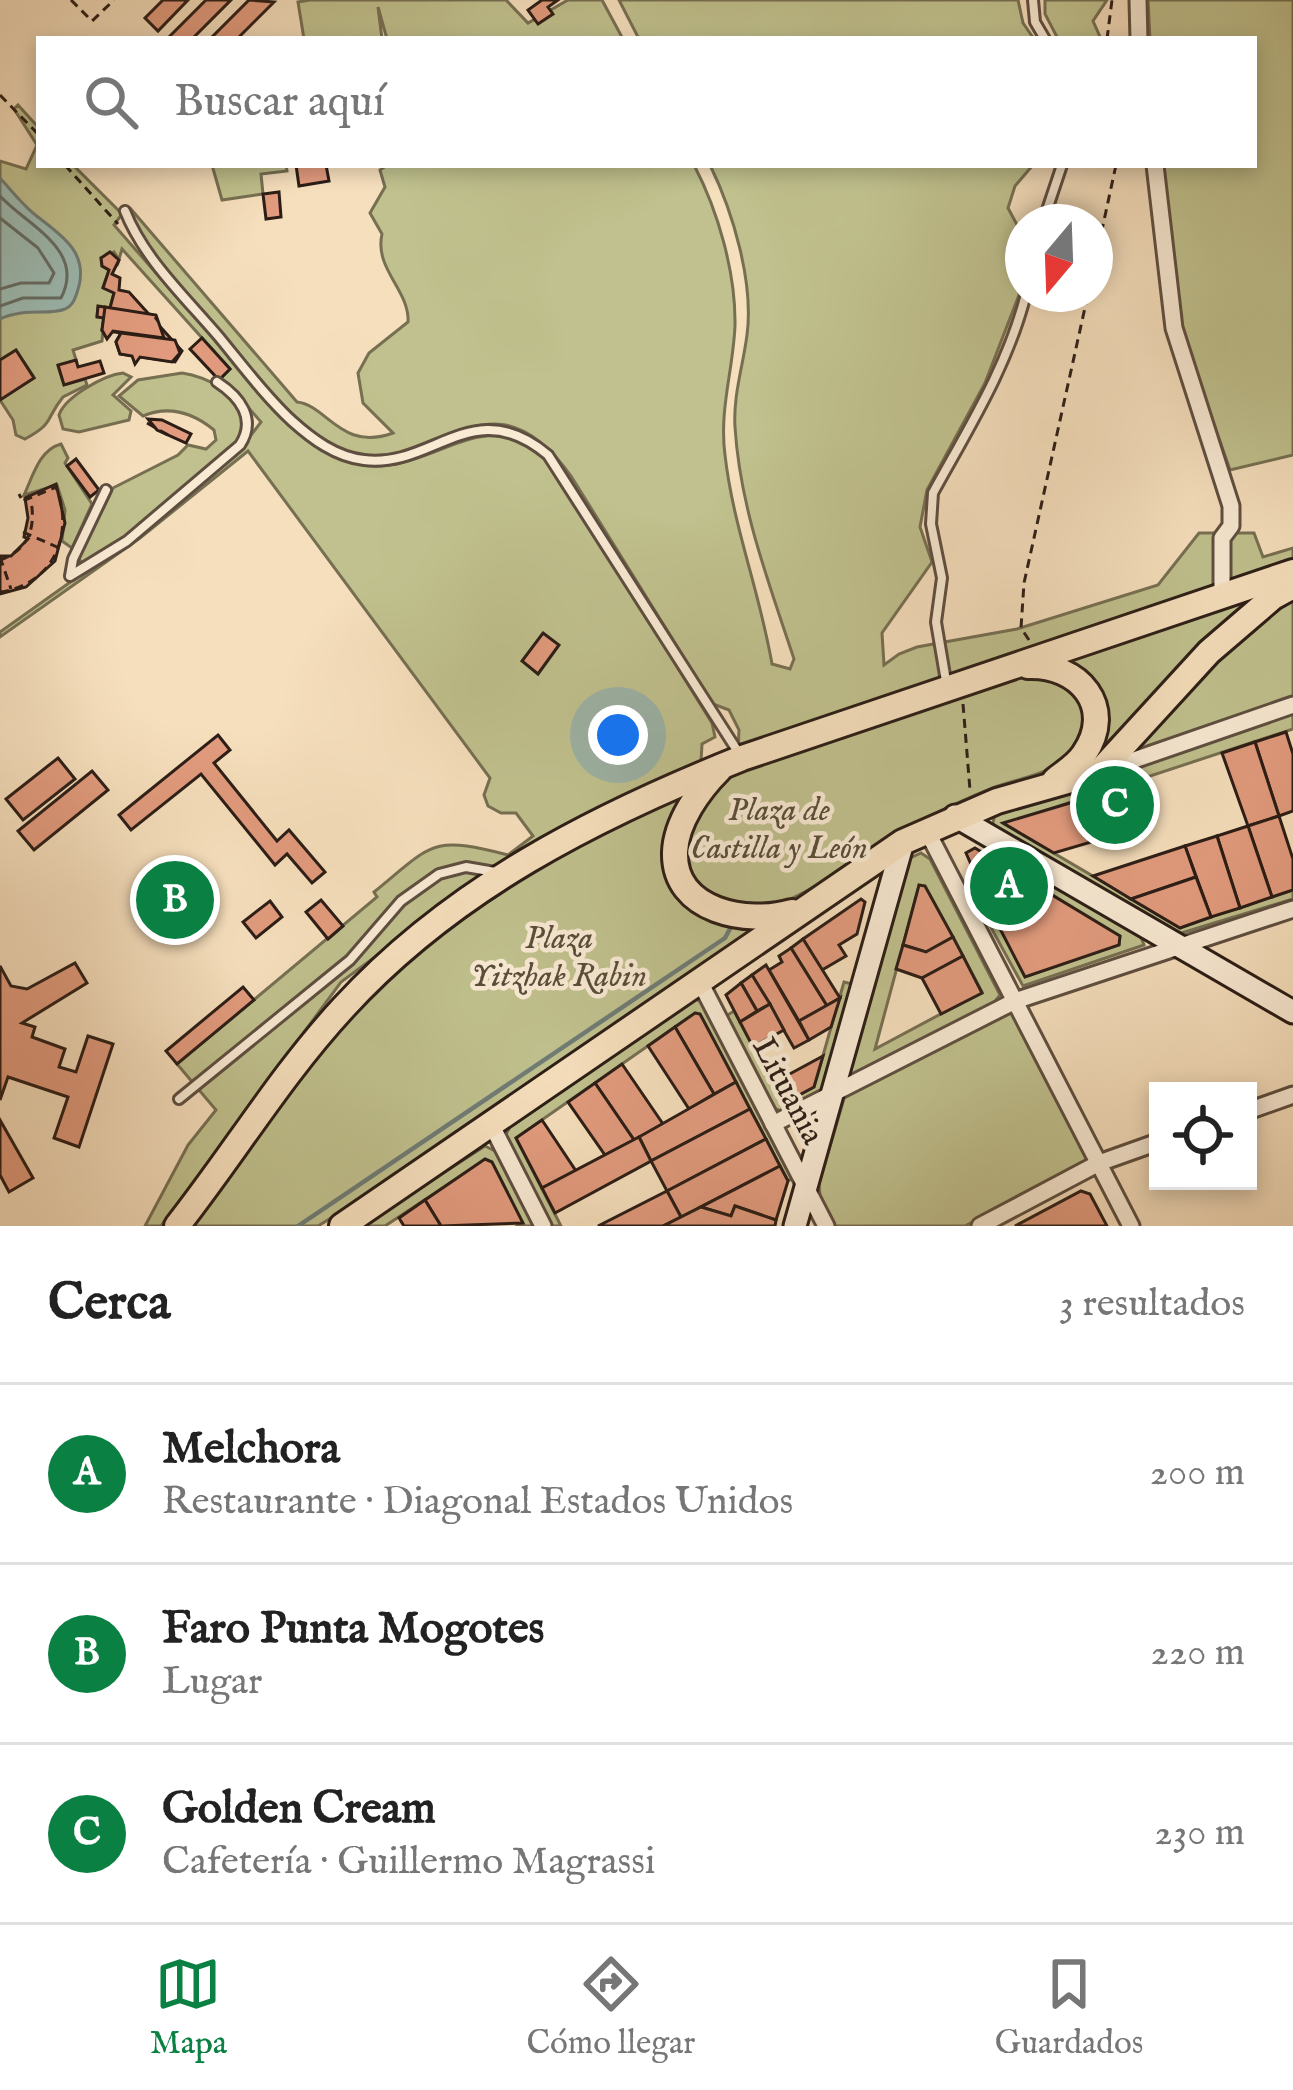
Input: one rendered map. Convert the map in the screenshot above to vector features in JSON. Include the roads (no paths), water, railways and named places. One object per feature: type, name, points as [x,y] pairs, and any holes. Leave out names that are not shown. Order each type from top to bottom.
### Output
[{"type":"main road","points":[[177,1226],[341,1010],[392,960],[502,874],[588,824],[734,761],[1293,572]]},
{"type":"main road","points":[[342,1226],[915,836],[966,812],[1099,772],[1209,652],[1273,597],[1293,586]]},
{"type":"main road","points":[[1014,666],[1066,671],[1088,688],[1094,700],[1095,725],[1086,752],[1048,785]]},
{"type":"main road","points":[[734,761],[696,797],[682,826],[675,853],[682,879],[708,906],[735,916],[776,916],[805,908]]},
{"type":"main road","points":[[966,812],[1293,1012]]},
{"type":"main road","points":[[795,1226],[915,836]]},
{"type":"street","points":[[1138,0],[1139,36]]},
{"type":"street","points":[[1155,168],[1174,328],[1231,506],[1231,526],[1222,538],[1222,596]]},
{"type":"street","points":[[1099,772],[1293,705]]},
{"type":"street","points":[[915,836],[1015,1001],[1131,1226]]},
{"type":"street","points":[[773,1124],[1015,1001],[1293,909]]},
{"type":"street","name":"Lituania","points":[[700,982],[826,1226]]},
{"type":"street","points":[[1257,1108],[1293,1095]]},
{"type":"street","points":[[492,1126],[543,1226]]},
{"type":"street","points":[[980,1226],[1099,1163],[1149,1145]]},
{"type":"lane","points":[[1033,0],[1035,22],[1043,36]]},
{"type":"lane","points":[[1049,204],[1061,168]]},
{"type":"lane","points":[[125,211],[143,248],[273,401],[327,448],[354,458],[382,460],[461,434],[492,430],[524,439],[548,455],[734,761]]},
{"type":"lane","points":[[954,686],[938,648],[942,578],[929,509],[933,493],[998,372],[1020,312]]},
{"type":"lane","points":[[106,490],[73,559],[70,576],[138,532],[240,445],[248,433],[246,415],[234,395],[217,382]]},
{"type":"lane","points":[[179,1099],[350,960],[401,901],[439,874],[466,867],[502,874]]},
{"type":"water","points":[[0,178],[75,252],[79,286],[73,303],[65,309],[0,319]]},
{"type":"waterway","points":[[298,1226],[725,938],[732,925]]},
{"type":"place","name":"Golden Cream","points":[[1115,805]]},
{"type":"place","name":"Melchora","points":[[1009,886]]},
{"type":"place","name":"Faro Punta Mogotes","points":[[175,900]]},
{"type":"park label","name":"Plaza de Castilla y León","points":[[779,827]]},
{"type":"park label","name":"Plaza Yitzhak Rabin","points":[[559,955]]}]
